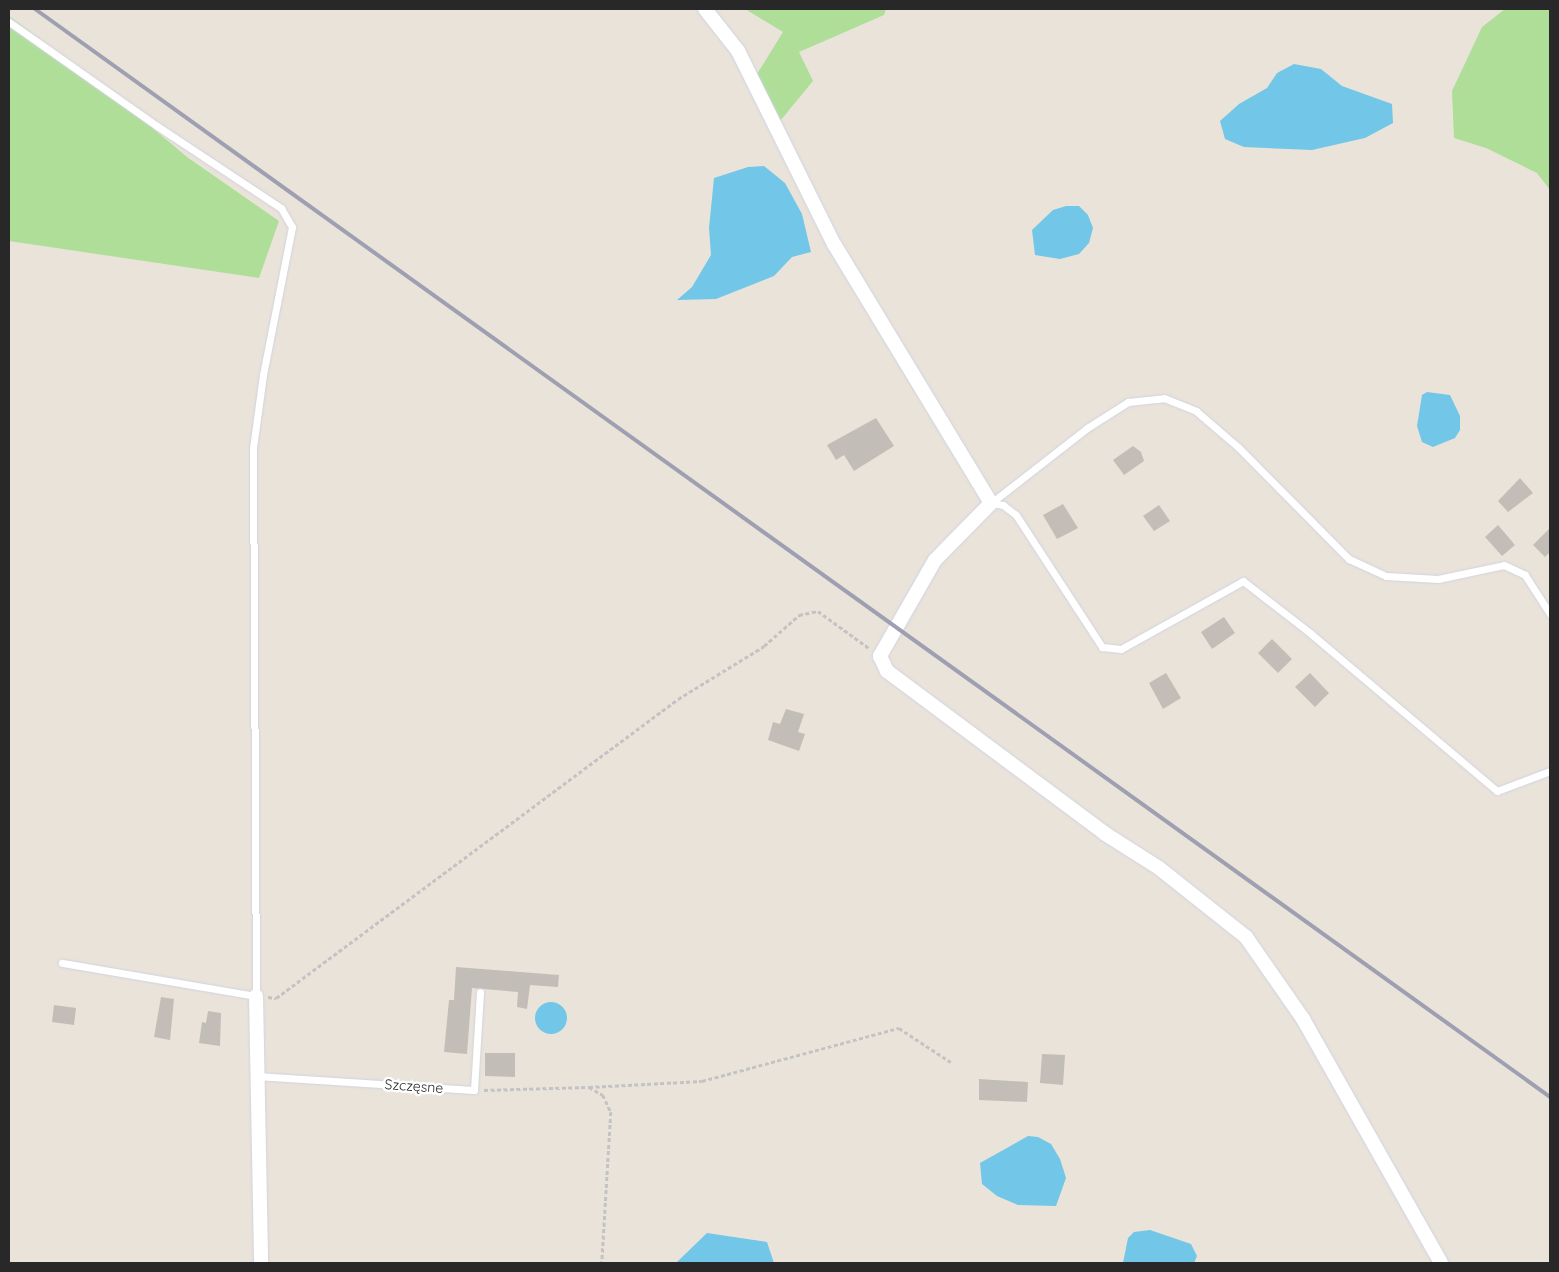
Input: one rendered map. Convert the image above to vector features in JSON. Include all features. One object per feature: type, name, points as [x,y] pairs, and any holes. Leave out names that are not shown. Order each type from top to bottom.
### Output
[{"type":"street","points":[[705,9],[738,51],[834,244],[991,503],[935,560],[880,656],[887,671],[1104,833],[1159,868],[1246,937],[1303,1019],[1441,1263]]},
{"type":"street","points":[[256,996],[261,1263]]},
{"type":"lane","points":[[9,22],[157,126],[281,208],[292,227],[263,375],[253,448],[256,996],[62,963]]},
{"type":"lane","points":[[991,503],[1087,428],[1128,402],[1164,398],[1196,411],[1238,447],[1349,559],[1386,576],[1438,579],[1504,565],[1525,575],[1550,614]]},
{"type":"lane","points":[[991,503],[1003,505],[1016,514],[1102,648],[1121,649],[1243,581],[1310,633],[1497,791],[1550,771]]},
{"type":"lane","points":[[474,1090],[480,992]]},
{"type":"lane","name":"Szczęsne","points":[[256,1076],[474,1090]]},
{"type":"path","points":[[256,996],[276,998],[678,699],[764,646],[799,615],[818,610],[880,656]]},
{"type":"path","points":[[474,1090],[589,1087],[702,1081],[899,1028],[950,1062]]},
{"type":"path","points":[[589,1087],[603,1095],[611,1112],[602,1263]]},
{"type":"green space","points":[[745,9],[886,9],[884,15],[799,52],[813,81],[780,121],[757,74],[783,32]]},
{"type":"green space","points":[[1505,9],[1550,9],[1550,190],[1537,173],[1486,148],[1454,138],[1452,91],[1482,27]]},
{"type":"green space","points":[[9,16],[105,88],[187,157],[279,221],[259,278],[9,241]]},
{"type":"water","points":[[1294,64],[1321,69],[1342,86],[1392,104],[1393,123],[1365,138],[1312,150],[1244,147],[1225,139],[1220,121],[1239,104],[1267,88],[1277,73]]},
{"type":"water","points":[[764,166],[785,183],[802,214],[811,252],[792,257],[774,276],[716,299],[677,300],[692,287],[711,255],[709,228],[714,178],[748,167]]},
{"type":"water","points":[[1066,206],[1079,206],[1088,215],[1093,228],[1089,243],[1079,254],[1060,259],[1035,255],[1032,230],[1053,210]]},
{"type":"water","points":[[1427,392],[1450,395],[1460,416],[1460,430],[1455,438],[1433,447],[1422,442],[1417,426],[1422,395]]},
{"type":"water","points":[[551,1002],[562,1007],[567,1018],[562,1029],[551,1034],[540,1029],[535,1018],[540,1007]]},
{"type":"water","points":[[1028,1136],[1038,1137],[1051,1144],[1060,1159],[1066,1178],[1056,1206],[1018,1205],[997,1196],[982,1184],[980,1163]]},
{"type":"water","points":[[1150,1230],[1191,1244],[1197,1256],[1194,1263],[1123,1263],[1128,1238],[1134,1232]]},
{"type":"water","points":[[707,1233],[767,1242],[774,1263],[664,1263],[677,1262]]},
{"type":"building","points":[[876,418],[894,446],[854,471],[844,455],[836,460],[827,445]]},
{"type":"building","points":[[1133,446],[1141,452],[1144,461],[1124,475],[1113,460]]},
{"type":"building","points":[[1520,478],[1533,493],[1508,512],[1498,501]]},
{"type":"building","points":[[1063,504],[1078,528],[1057,539],[1043,515]]},
{"type":"building","points":[[1159,505],[1170,521],[1154,531],[1143,516]]},
{"type":"building","points":[[1498,525],[1515,545],[1502,556],[1485,537]]},
{"type":"building","points":[[1550,528],[1550,552],[1545,557],[1533,545]]},
{"type":"building","points":[[1224,617],[1235,633],[1212,649],[1201,632]]},
{"type":"building","points":[[1272,639],[1292,659],[1278,673],[1258,653]]},
{"type":"building","points":[[1166,673],[1181,698],[1163,709],[1149,683]]},
{"type":"building","points":[[1310,673],[1329,693],[1315,707],[1295,687]]},
{"type":"building","points":[[786,709],[804,714],[798,732],[805,734],[799,751],[768,740],[773,722],[780,724]]},
{"type":"building","points":[[456,967],[559,975],[558,987],[530,985],[527,1009],[517,1007],[518,992],[472,988],[467,1054],[444,1052],[449,1000],[454,1000]]},
{"type":"building","points":[[161,997],[174,999],[170,1040],[154,1037]]},
{"type":"building","points":[[54,1005],[76,1008],[74,1025],[52,1022]]},
{"type":"building","points":[[208,1011],[221,1013],[220,1046],[199,1043],[202,1022],[206,1023]]},
{"type":"building","points":[[485,1053],[515,1053],[515,1077],[485,1076]]},
{"type":"building","points":[[1042,1054],[1065,1055],[1063,1085],[1040,1083]]},
{"type":"building","points":[[979,1079],[1028,1082],[1027,1102],[979,1100]]},
{"type":"railway","points":[[35,9],[1550,1097]]}]
